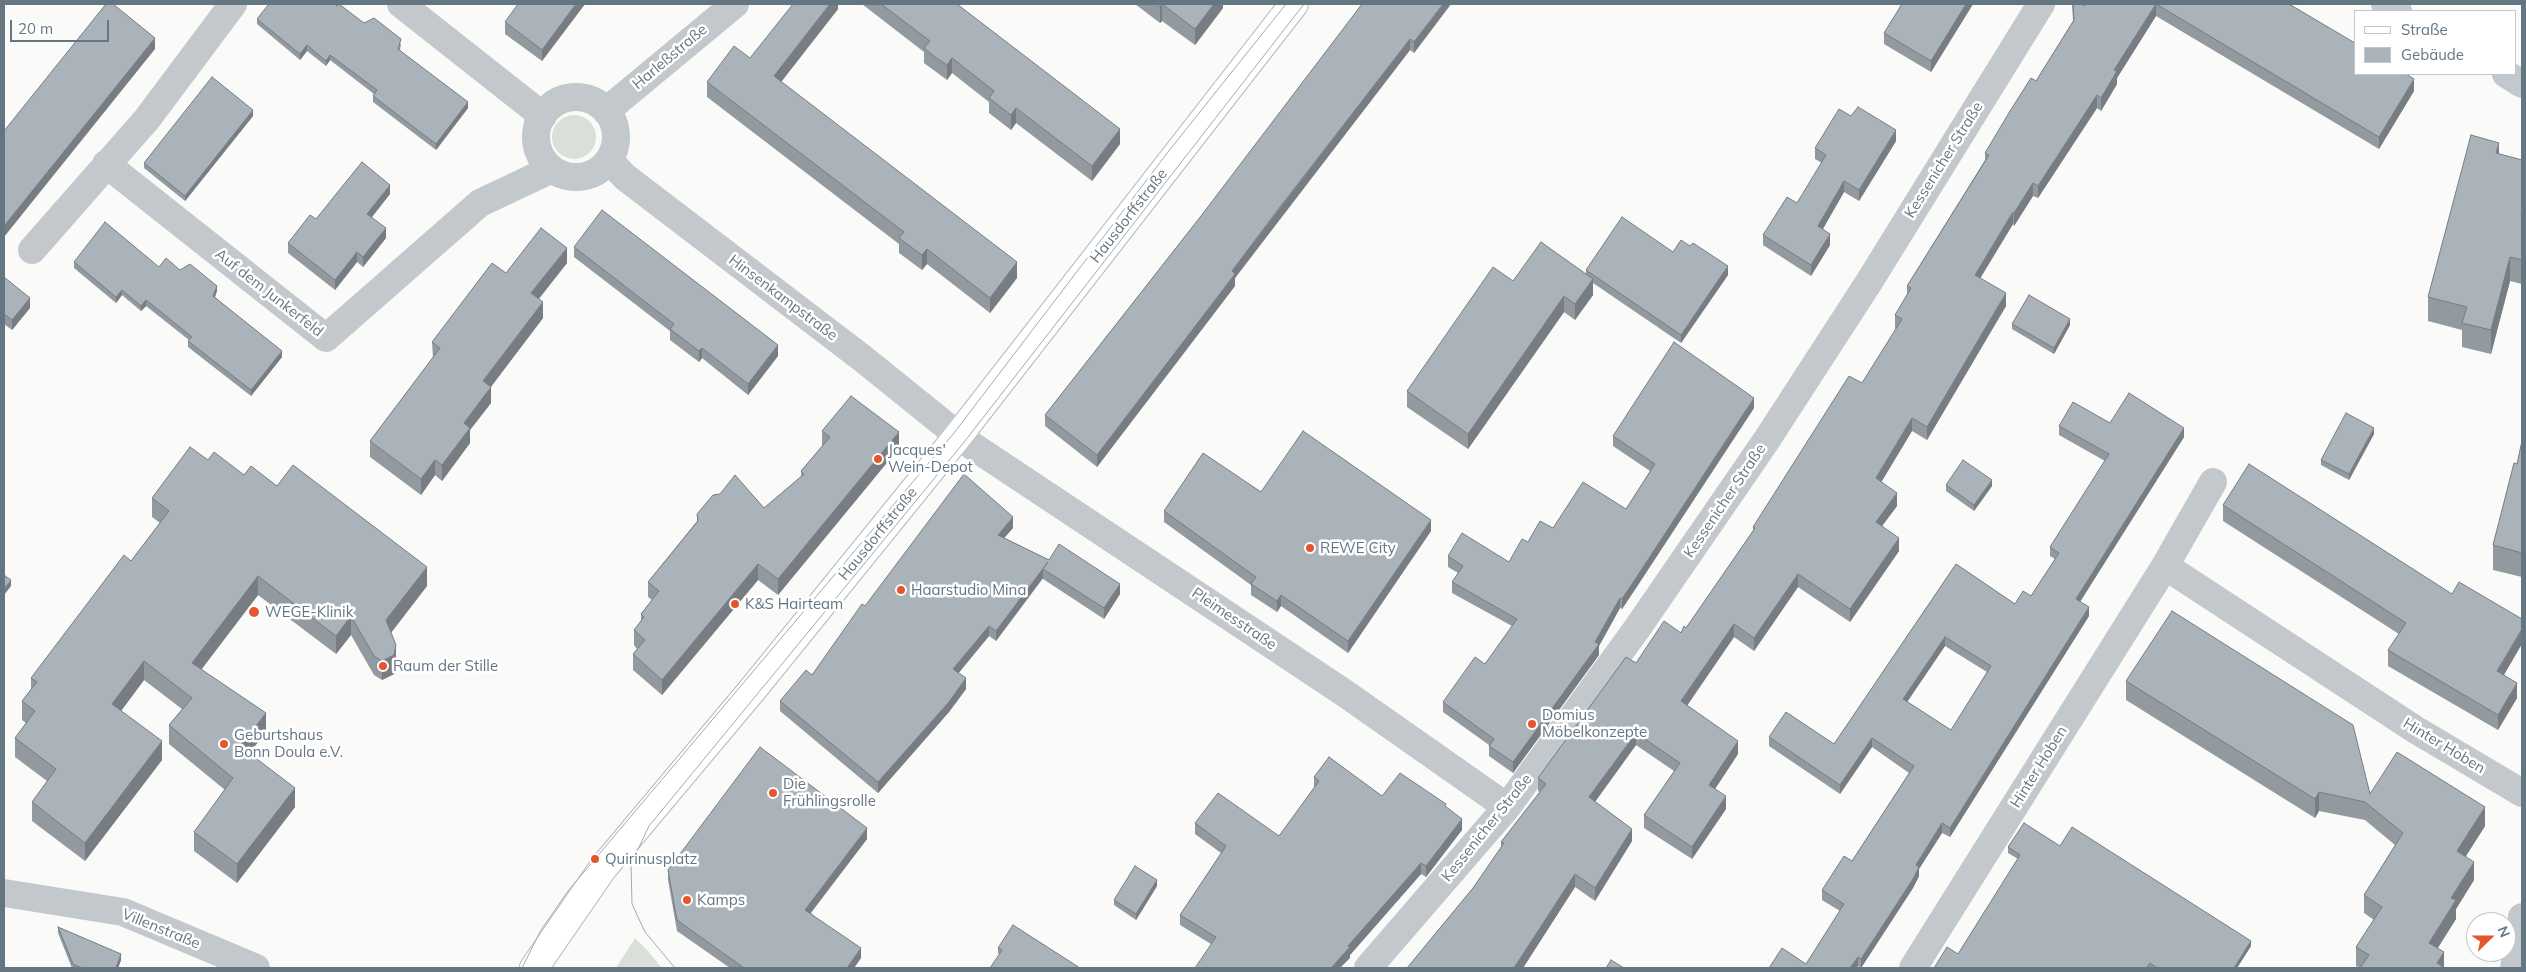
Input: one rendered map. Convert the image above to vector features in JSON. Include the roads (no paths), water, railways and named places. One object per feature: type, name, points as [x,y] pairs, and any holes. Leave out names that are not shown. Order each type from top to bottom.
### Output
[{"type":"main road","name":"Hausdorffstraße","points":[[534,968],[604,868],[753,689],[958,436],[1294,4]]},
{"type":"street","points":[[32,250],[147,119],[233,4]]},
{"type":"street","points":[[401,4],[543,116]]},
{"type":"street","name":"Harleßstraße","points":[[606,111],[735,4]]},
{"type":"street","name":"Kessenicher Straße","points":[[1368,968],[1508,807],[1636,630],[1766,441],[1869,282],[2041,4]]},
{"type":"street","points":[[2385,4],[2396,10]]},
{"type":"street","points":[[2508,75],[2522,84]]},
{"type":"street","points":[[573,98],[597,103],[606,111],[612,120],[616,141],[609,160],[602,168],[583,177],[562,175],[552,169],[537,145],[537,135],[543,116],[551,107],[573,98]]},
{"type":"street","name":"Hinsenkampstraße","points":[[609,160],[625,177],[854,352],[958,436]]},
{"type":"street","name":"Auf dem Junkerfeld","points":[[106,164],[326,338],[480,203],[552,169]]},
{"type":"street","name":"Pleimesstraße","points":[[958,436],[1335,687],[1508,807]]},
{"type":"street","name":"Hinter Hoben","points":[[1913,968],[2165,566],[2213,482]]},
{"type":"street","name":"Hinter Hoben","points":[[2165,566],[2416,730],[2522,792]]},
{"type":"street","name":"Villenstraße","points":[[4,893],[122,912],[256,968]]},
{"type":"street","points":[[2514,968],[2522,917]]},
{"type":"tram line","points":[[522,968],[541,930],[568,891],[954,433],[1168,152],[1286,4]]},
{"type":"tram line","points":[[675,968],[645,932],[632,904],[631,864],[649,826],[965,441],[1304,4]]},
{"type":"place","name":"Jacques' Wein-Depot","points":[[878,459]]},
{"type":"place","name":"REWE City","points":[[1310,548]]},
{"type":"place","name":"Haarstudio Mina","points":[[901,590]]},
{"type":"place","name":"K&S Hairteam","points":[[735,604]]},
{"type":"place","name":"WEGE-Klinik","points":[[254,612]]},
{"type":"place","name":"Raum der Stille","points":[[383,666]]},
{"type":"place","name":"Domius Möbelkonzepte","points":[[1532,724]]},
{"type":"place","name":"Geburtshaus Bonn Doula e.V.","points":[[224,744]]},
{"type":"place","name":"Die Frühlingsrolle","points":[[773,793]]},
{"type":"place","name":"Quirinusplatz","points":[[595,859]]},
{"type":"place","name":"Kamps","points":[[687,900]]}]
